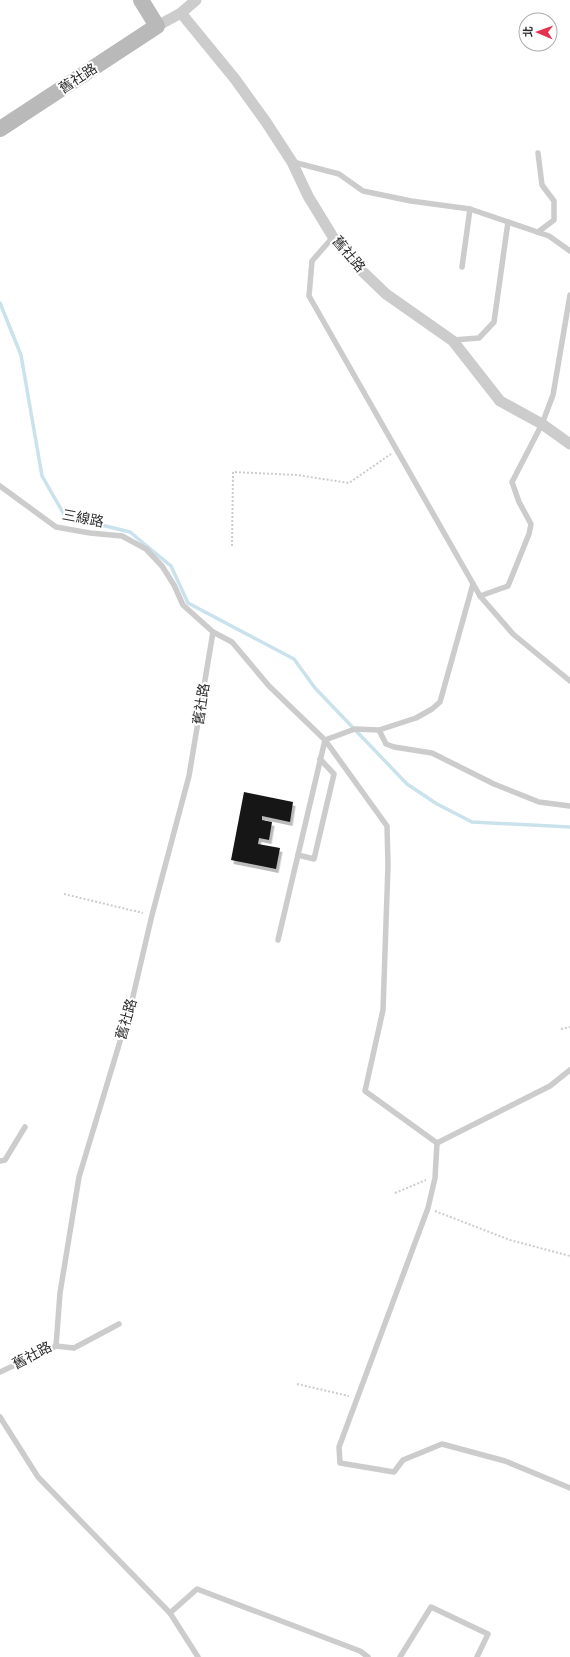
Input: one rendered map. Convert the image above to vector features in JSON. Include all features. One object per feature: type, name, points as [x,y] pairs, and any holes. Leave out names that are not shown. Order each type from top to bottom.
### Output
[{"type":"street","points":[[141,0],[157,26]]},
{"type":"street","name":"舊社路","points":[[0,129],[157,26],[181,13],[196,0]]},
{"type":"street","name":"舊社路","points":[[181,13],[235,79],[292,162],[308,196],[333,237],[361,270],[386,294],[453,340],[500,401],[542,424],[570,444]]},
{"type":"lane","points":[[538,153],[542,185],[554,201],[554,220],[538,232]]},
{"type":"lane","points":[[292,162],[339,174],[363,191],[411,201],[470,209],[549,236],[570,251]]},
{"type":"lane","points":[[462,267],[470,209]]},
{"type":"lane","points":[[453,340],[479,338],[494,322],[508,222]]},
{"type":"lane","points":[[333,237],[312,261],[309,296],[480,596],[513,634],[570,681]]},
{"type":"lane","points":[[480,596],[508,586],[530,534],[531,524],[519,502],[512,482],[542,424],[553,395],[570,298]]},
{"type":"lane","name":"三線路","points":[[0,486],[56,527],[90,533],[122,536],[146,549],[162,566],[174,585],[183,605],[213,632],[232,642],[268,686],[325,740],[387,826],[388,865],[383,1010],[365,1091],[437,1144]]},
{"type":"lane","points":[[278,940],[325,740],[355,729],[379,730],[416,718],[432,709],[440,702],[473,584]]},
{"type":"lane","name":"舊社路","points":[[0,1372],[56,1346],[60,1293],[79,1177],[130,1005],[189,776],[213,632]]},
{"type":"lane","points":[[379,730],[386,744],[394,747],[432,753],[494,784],[539,802],[570,806]]},
{"type":"lane","points":[[298,856],[314,859],[334,774],[320,759]]},
{"type":"lane","points":[[570,1070],[550,1086],[437,1144],[435,1178],[428,1208],[340,1447],[340,1463],[394,1472],[403,1460],[442,1444],[505,1461],[570,1488]]},
{"type":"lane","points":[[0,1161],[5,1160],[25,1127]]},
{"type":"lane","points":[[56,1346],[74,1348],[119,1324]]},
{"type":"lane","points":[[0,1417],[38,1477],[170,1613],[198,1657]]},
{"type":"lane","points":[[170,1613],[197,1589],[360,1651],[368,1657]]},
{"type":"lane","points":[[400,1657],[431,1607],[488,1634],[477,1657]]},
{"type":"path","points":[[232,546],[233,472],[296,475],[349,484],[396,450]]},
{"type":"path","points":[[64,894],[152,915]]},
{"type":"path","points":[[561,1029],[570,1027]]},
{"type":"path","points":[[395,1193],[417,1183],[435,1178]]},
{"type":"path","points":[[428,1208],[510,1240],[570,1256]]},
{"type":"path","points":[[297,1384],[358,1399]]},
{"type":"building","points":[[244,792],[293,802],[290,822],[262,816],[262,820],[272,822],[269,840],[259,838],[258,844],[280,848],[276,869],[231,860]]},
{"type":"waterway","points":[[0,303],[21,355],[42,476],[65,516],[130,532],[171,566],[188,603],[294,659],[315,688],[407,784],[437,804],[472,822],[570,827]]}]
